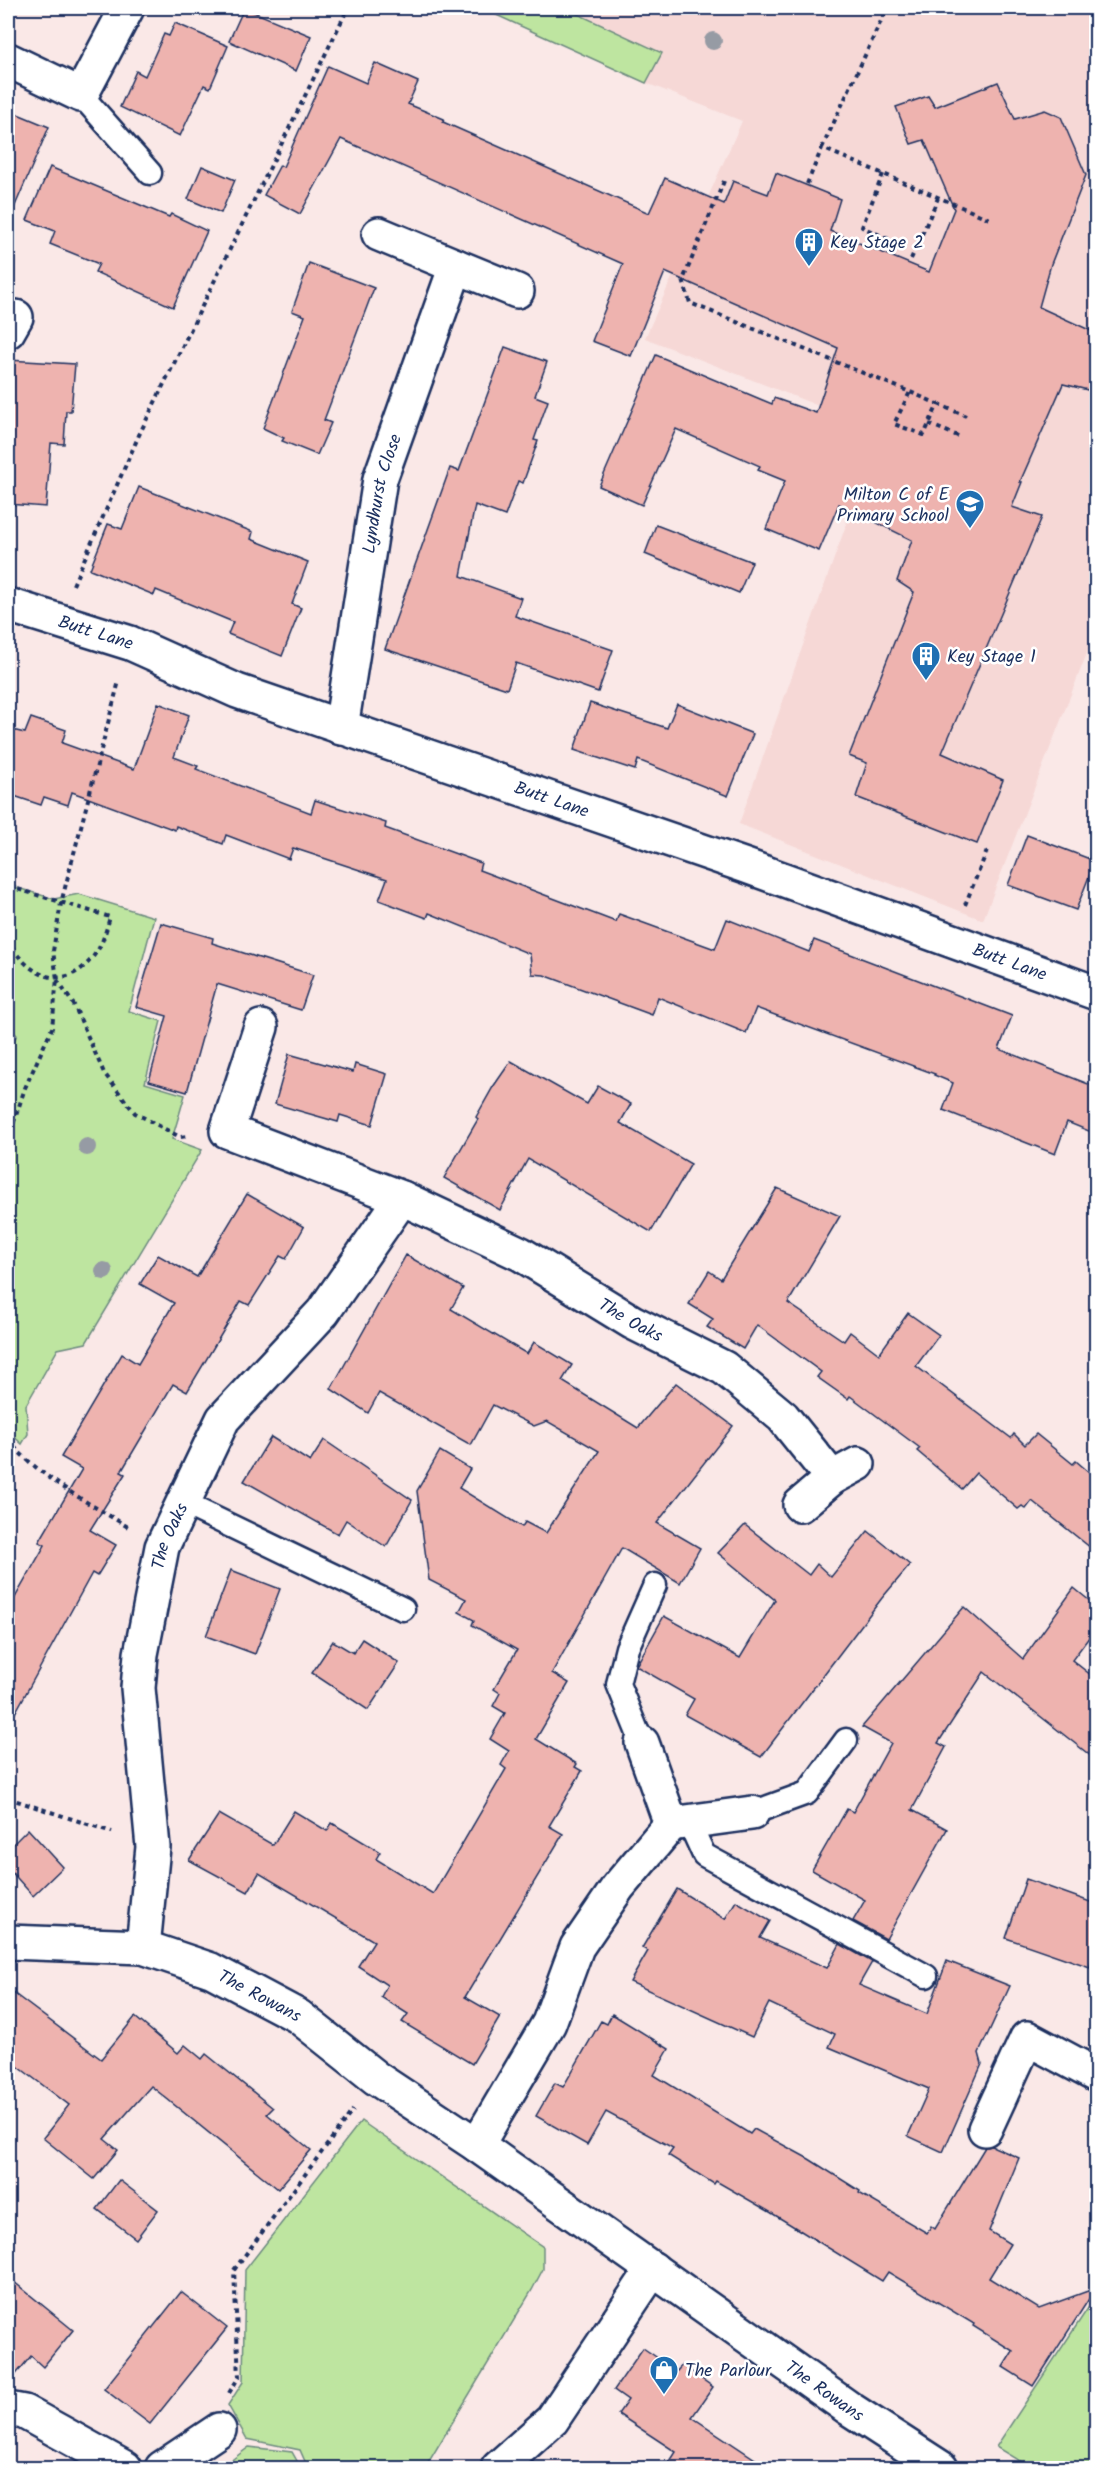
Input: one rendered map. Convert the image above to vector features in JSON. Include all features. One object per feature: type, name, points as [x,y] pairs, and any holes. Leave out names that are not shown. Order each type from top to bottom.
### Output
[{"type":"street","points":[[8,60],[81,95],[127,8]]},
{"type":"street","points":[[379,234],[517,291]]},
{"type":"street","name":"Lyndhurst Close","points":[[341,728],[380,479],[456,266]]},
{"type":"street","name":"Butt Lane","points":[[8,605],[130,643],[237,691],[746,866],[1096,993]]},
{"type":"street","points":[[227,1131],[261,1027]]},
{"type":"street","name":"The Oaks","points":[[227,1131],[402,1198],[521,1254],[632,1322],[724,1368],[845,1471],[800,1505]]},
{"type":"street","name":"The Oaks","points":[[143,1947],[153,1847],[138,1688],[141,1654],[162,1547],[223,1419],[323,1312],[402,1198]]},
{"type":"street","points":[[642,1743],[680,1823]]},
{"type":"street","points":[[477,2145],[549,2023],[578,1947],[618,1887],[680,1823],[752,1813]]},
{"type":"street","name":"The Rowans","points":[[8,1942],[143,1947],[211,1970],[298,2016],[376,2078],[477,2145],[850,2409],[941,2469]]},
{"type":"street","points":[[985,2129],[1027,2038],[1096,2075]]},
{"type":"street","points":[[498,2469],[552,2420],[653,2269]]},
{"type":"street","points":[[8,2409],[24,2412],[125,2469]]},
{"type":"street","points":[[162,2469],[219,2430]]},
{"type":"lane","points":[[81,95],[150,173]]},
{"type":"lane","points":[[183,1503],[403,1609]]},
{"type":"lane","points":[[642,1743],[618,1684],[627,1648],[655,1585]]},
{"type":"lane","points":[[752,1813],[807,1793],[846,1740]]},
{"type":"lane","points":[[680,1823],[704,1855],[926,1976]]},
{"type":"path","points":[[58,622],[139,435],[348,8]]},
{"type":"path","points":[[807,184],[887,8]]},
{"type":"path","points":[[822,148],[992,220]]},
{"type":"path","points":[[883,174],[862,227],[893,241]]},
{"type":"path","points":[[724,181],[683,280],[690,303],[966,416]]},
{"type":"path","points":[[911,259],[938,198]]},
{"type":"path","points":[[910,392],[894,424],[924,435],[938,404]]},
{"type":"path","points":[[929,424],[960,437]]},
{"type":"path","points":[[8,1140],[25,1088],[52,1028],[57,979],[52,951],[61,903],[130,643]]},
{"type":"path","points":[[963,909],[987,851]]},
{"type":"path","points":[[8,910],[14,888],[110,917],[100,947],[82,970],[57,979],[37,973],[17,958],[8,941]]},
{"type":"path","points":[[57,979],[74,1005],[104,1073],[135,1113],[180,1137],[227,1131]]},
{"type":"path","points":[[8,1440],[23,1458],[59,1484],[162,1547]]},
{"type":"path","points":[[8,1798],[42,1807],[153,1847]]},
{"type":"path","points":[[228,2394],[239,2377],[234,2270],[376,2078]]},
{"type":"shaded area","name":"Milton C of E Primary School","points":[[481,8],[1096,8],[1096,630],[983,920],[739,824],[880,430],[645,338],[742,121],[646,83]]},
{"type":"green space","points":[[481,8],[565,8],[662,53],[646,83]]},
{"type":"green space","points":[[8,885],[54,899],[79,894],[154,917],[129,1011],[161,1021],[145,1083],[185,1095],[172,1139],[202,1150],[86,1343],[58,1349],[26,1405],[28,1434],[22,1444],[8,1431],[8,1049],[17,1035],[8,1026]]},
{"type":"green space","points":[[361,2121],[543,2247],[543,2269],[532,2290],[425,2468],[308,2468],[300,2450],[247,2439],[228,2405],[243,2382],[245,2270]]},
{"type":"green space","points":[[1096,2296],[1096,2468],[1031,2468],[996,2447]]},
{"type":"green space","points":[[249,2447],[292,2452],[301,2468],[221,2468]]},
{"type":"building","points":[[244,8],[311,36],[296,71],[229,41]]},
{"type":"building","points":[[175,23],[228,46],[210,88],[204,85],[180,136],[120,107],[136,71],[145,76],[164,34],[169,36]]},
{"type":"building","points":[[375,63],[418,82],[408,104],[444,119],[443,122],[649,213],[665,178],[724,204],[733,181],[768,194],[776,173],[840,199],[830,231],[929,272],[954,209],[924,140],[911,144],[896,107],[928,96],[935,107],[998,82],[1015,119],[1045,110],[1061,117],[1086,175],[1051,264],[1039,307],[1096,333],[1096,392],[1063,384],[1020,482],[1022,482],[1012,507],[1042,517],[942,753],[1003,780],[977,844],[856,797],[867,763],[849,756],[914,592],[897,581],[912,540],[839,504],[819,551],[766,529],[785,481],[758,470],[760,466],[676,429],[642,505],[599,486],[656,355],[772,404],[774,398],[816,413],[838,348],[665,272],[631,356],[592,341],[623,264],[341,139],[300,214],[264,195],[280,165],[283,167],[328,66],[366,83]]},
{"type":"building","points":[[8,110],[49,127],[8,222]]},
{"type":"building","points":[[202,166],[235,180],[221,213],[188,199]]},
{"type":"building","points":[[50,167],[169,217],[171,214],[207,231],[173,307],[95,272],[99,264],[50,244],[55,231],[27,220]]},
{"type":"building","points":[[309,263],[374,288],[324,420],[331,423],[317,455],[282,441],[284,438],[263,428],[305,316],[292,311]]},
{"type":"building","points":[[505,347],[547,362],[535,396],[548,401],[534,440],[538,441],[523,483],[518,481],[505,516],[475,505],[461,576],[521,598],[515,616],[613,650],[598,692],[516,663],[507,689],[385,649],[450,468],[459,471]]},
{"type":"building","points":[[8,360],[75,364],[71,411],[66,411],[64,444],[51,443],[46,507],[8,504]]},
{"type":"building","points":[[139,487],[253,532],[251,539],[308,562],[292,604],[301,608],[282,656],[228,634],[233,622],[156,590],[154,595],[90,569],[108,524],[122,529]]},
{"type":"building","points":[[656,525],[752,562],[739,593],[645,554]]},
{"type":"building","points":[[158,703],[189,715],[174,757],[198,766],[196,769],[311,813],[315,800],[386,823],[385,828],[481,863],[479,870],[616,922],[619,914],[715,949],[727,919],[809,952],[814,940],[1012,1016],[999,1049],[1096,1087],[1096,1134],[1067,1122],[1055,1154],[943,1110],[953,1083],[935,1074],[756,1008],[746,1033],[658,997],[652,1015],[544,975],[532,974],[530,954],[429,913],[427,918],[379,900],[387,879],[293,848],[289,859],[226,835],[223,844],[176,826],[175,830],[72,792],[68,805],[44,797],[41,805],[8,794],[8,729],[25,733],[31,718],[66,730],[62,743],[134,769]]},
{"type":"building","points":[[590,703],[667,728],[677,704],[753,734],[728,796],[638,760],[635,770],[574,750]]},
{"type":"building","points":[[1027,835],[1095,861],[1076,910],[1008,885]]},
{"type":"building","points":[[161,923],[213,938],[212,943],[313,975],[301,1010],[217,984],[187,1092],[149,1081],[167,1016],[136,1007]]},
{"type":"building","points":[[289,1054],[353,1072],[355,1064],[387,1074],[372,1125],[340,1115],[338,1122],[275,1104]]},
{"type":"building","points":[[511,1061],[587,1104],[598,1086],[631,1104],[620,1123],[691,1164],[651,1232],[528,1159],[500,1210],[444,1178],[478,1119],[476,1117],[493,1087]]},
{"type":"building","points":[[777,1188],[840,1216],[788,1303],[844,1341],[850,1332],[879,1354],[908,1313],[939,1335],[916,1366],[1011,1438],[1014,1434],[1025,1445],[1036,1434],[1073,1464],[1076,1461],[1096,1478],[1096,1552],[1032,1501],[1026,1509],[1022,1506],[1018,1509],[976,1473],[962,1489],[917,1451],[920,1448],[850,1396],[848,1399],[817,1377],[821,1372],[757,1325],[743,1349],[707,1327],[713,1319],[689,1304],[709,1271],[721,1279]]},
{"type":"building","points":[[247,1194],[304,1227],[286,1259],[280,1256],[249,1305],[241,1301],[187,1392],[173,1384],[121,1472],[125,1474],[90,1530],[116,1545],[97,1576],[92,1573],[8,1726],[8,1610],[45,1545],[39,1542],[82,1469],[61,1457],[122,1354],[138,1364],[174,1303],[140,1284],[158,1255],[197,1277]]},
{"type":"building","points":[[406,1255],[463,1288],[451,1309],[527,1354],[534,1342],[572,1365],[562,1381],[638,1428],[676,1383],[733,1426],[657,1523],[700,1548],[680,1583],[622,1548],[552,1673],[569,1683],[536,1739],[577,1764],[575,1767],[582,1771],[549,1826],[563,1834],[465,1997],[500,2017],[472,2064],[402,2022],[408,2014],[381,1997],[387,1985],[358,1966],[374,1941],[259,1873],[248,1892],[189,1860],[219,1814],[273,1845],[294,1811],[327,1831],[332,1823],[380,1852],[376,1859],[433,1894],[506,1769],[501,1765],[509,1751],[490,1739],[505,1713],[493,1706],[500,1693],[494,1689],[517,1650],[472,1625],[474,1620],[459,1612],[466,1599],[429,1580],[417,1491],[440,1451],[470,1469],[459,1488],[522,1527],[525,1522],[546,1533],[599,1451],[547,1421],[534,1426],[493,1405],[471,1445],[379,1393],[368,1413],[331,1389]]},
{"type":"building","points":[[271,1437],[310,1462],[324,1440],[412,1500],[386,1547],[346,1520],[338,1534],[244,1481]]},
{"type":"building","points":[[745,1525],[809,1575],[817,1564],[831,1577],[868,1531],[910,1565],[882,1598],[761,1757],[685,1715],[694,1699],[636,1666],[664,1616],[740,1658],[775,1600],[718,1553]]},
{"type":"building","points":[[231,1570],[280,1589],[255,1654],[206,1636]]},
{"type":"building","points":[[1074,1588],[1096,1606],[1096,1628],[1072,1660],[1096,1679],[1096,1760],[984,1672],[938,1743],[946,1747],[912,1810],[947,1829],[886,1939],[853,1921],[865,1900],[812,1870],[847,1809],[853,1812],[891,1743],[862,1727],[964,1607],[1023,1659]]},
{"type":"building","points":[[362,1639],[399,1663],[368,1710],[312,1673],[333,1641],[353,1653]]},
{"type":"building","points":[[28,1829],[63,1867],[33,1896],[8,1868],[8,1849]]},
{"type":"building","points":[[1026,1879],[1096,1904],[1096,1937],[1090,1967],[1006,1938]]},
{"type":"building","points":[[677,1889],[725,1919],[736,1901],[770,1921],[760,1938],[827,1968],[840,1944],[872,1962],[859,1985],[927,2014],[947,1961],[1010,1986],[979,2053],[982,2064],[943,2152],[908,2136],[929,2089],[829,2047],[835,2034],[769,2003],[752,2037],[630,1982],[648,1951],[642,1948]]},
{"type":"building","points":[[8,1989],[101,2059],[135,2017],[178,2053],[185,2045],[202,2059],[206,2054],[273,2108],[267,2114],[311,2150],[278,2189],[151,2086],[104,2139],[118,2150],[94,2179],[43,2138],[69,2105],[8,2059]]},
{"type":"building","points":[[612,2014],[669,2049],[654,2075],[750,2134],[754,2129],[809,2159],[860,2191],[859,2193],[927,2233],[931,2226],[935,2229],[985,2147],[992,2146],[1019,2158],[989,2231],[1010,2244],[989,2278],[1039,2309],[1096,2288],[1033,2386],[1003,2367],[1013,2351],[973,2326],[974,2324],[888,2272],[882,2281],[770,2212],[716,2181],[714,2184],[668,2155],[673,2148],[606,2112],[587,2145],[536,2116],[555,2083],[563,2087],[601,2021],[607,2024]]},
{"type":"building","points":[[119,2180],[158,2210],[136,2239],[97,2209]]},
{"type":"building","points":[[8,2277],[73,2330],[43,2367],[31,2356],[8,2384]]},
{"type":"building","points":[[181,2292],[227,2328],[150,2424],[104,2389]]},
{"type":"building","name":"The Parlour","points":[[643,2348],[677,2371],[682,2365],[713,2387],[692,2417],[770,2469],[665,2469],[676,2452],[618,2414],[628,2400],[614,2390]]},
{"type":"place","name":"Key Stage 2","points":[[809,268]]},
{"type":"place","name":"Milton C of E Primary School","points":[[970,530]]},
{"type":"place","name":"Key Stage 1","points":[[926,682]]},
{"type":"place","name":"The Parlour","points":[[664,2396]]}]
